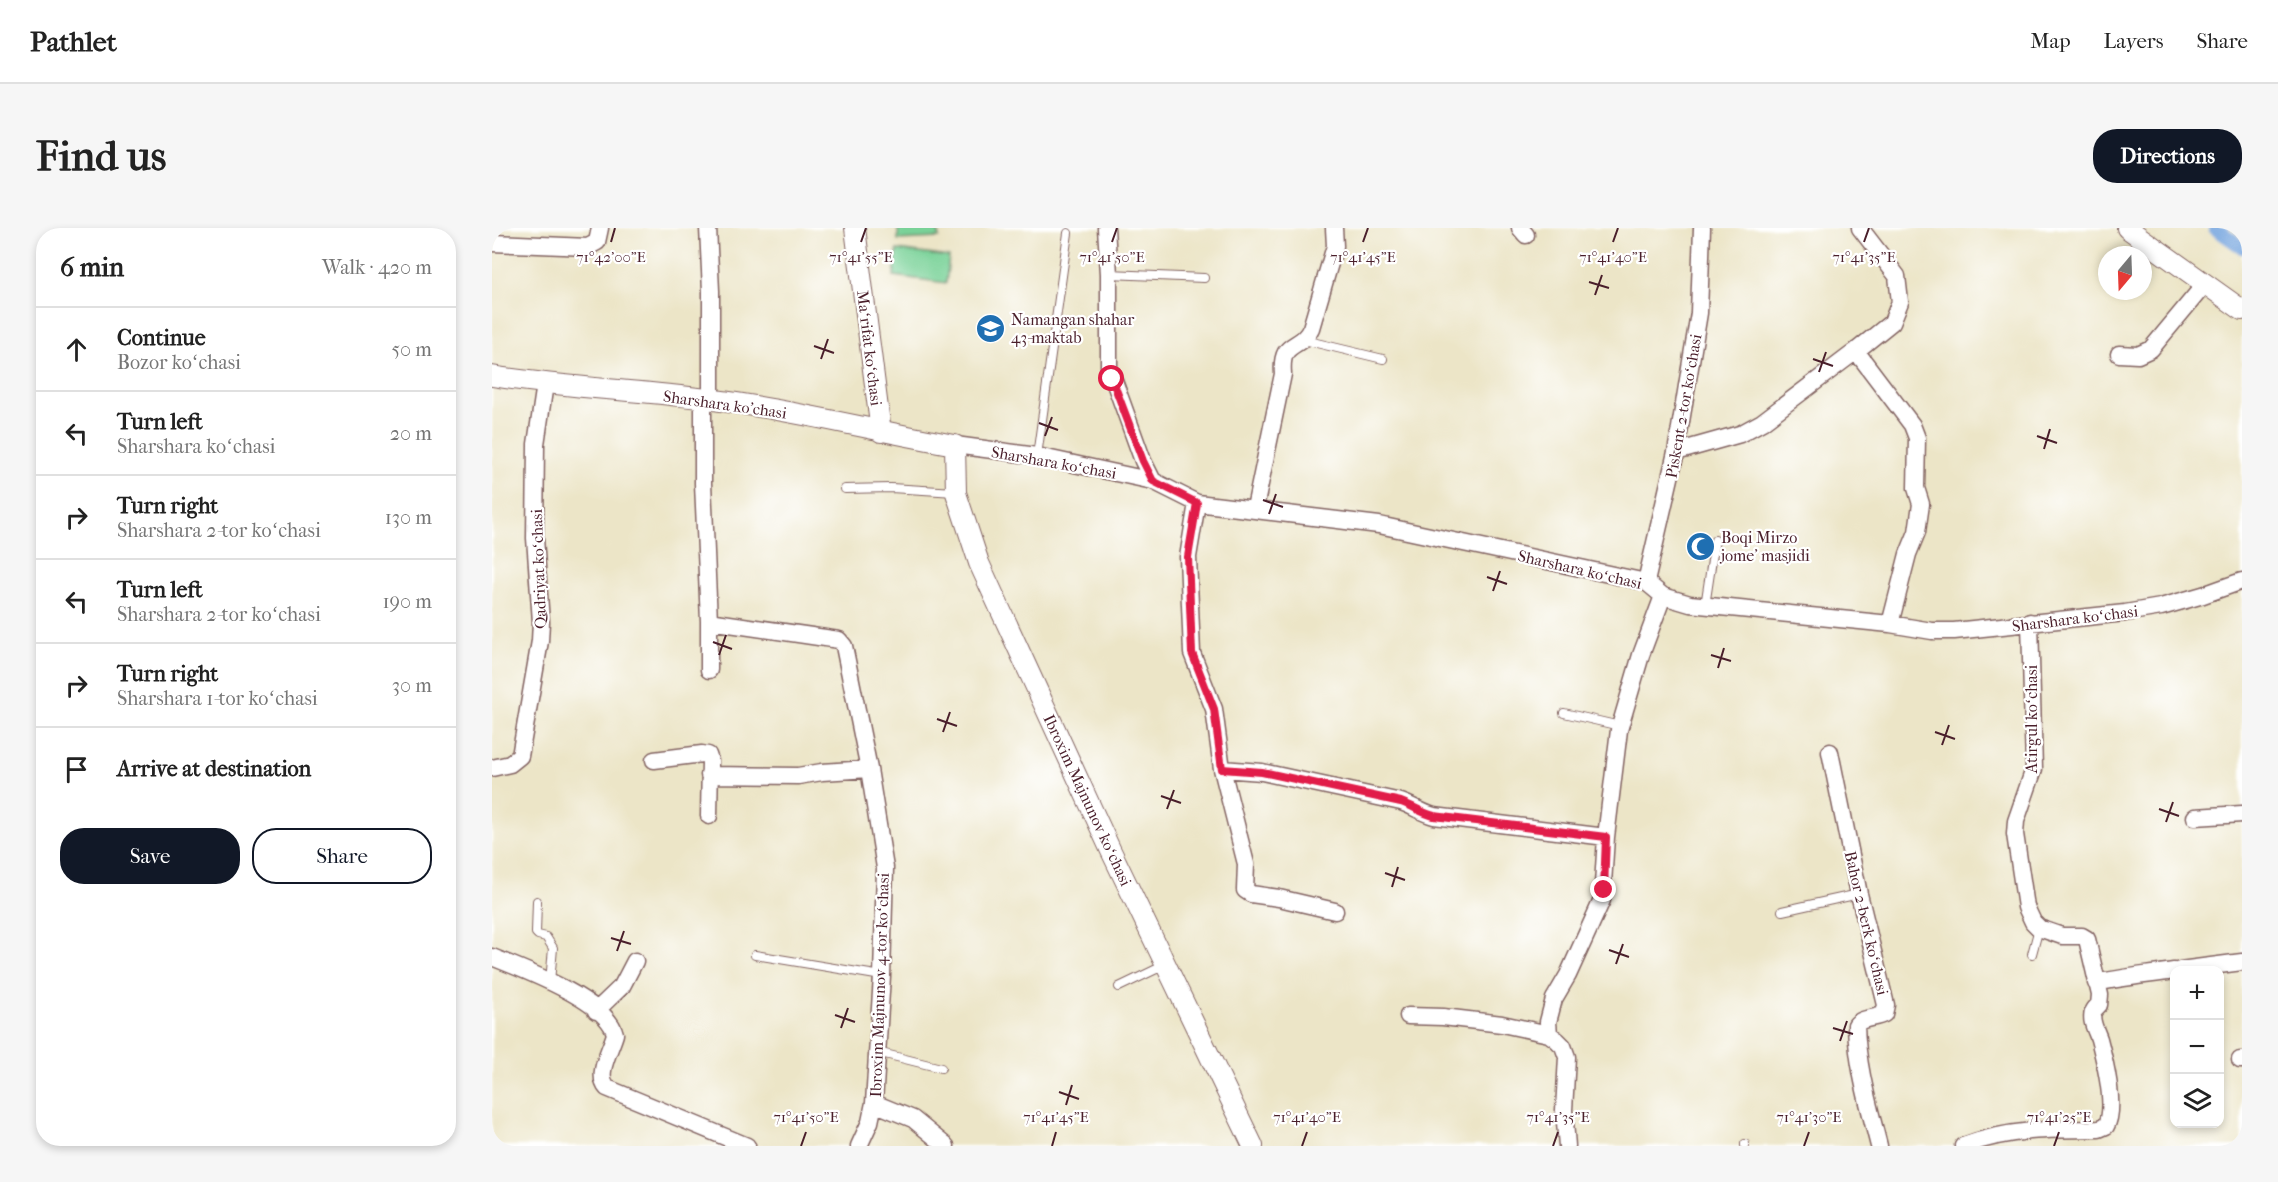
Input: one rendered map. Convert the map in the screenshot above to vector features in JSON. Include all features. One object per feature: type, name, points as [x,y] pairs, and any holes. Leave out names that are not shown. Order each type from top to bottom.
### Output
[{"type":"street","points":[[492,243],[580,247],[595,244],[599,238],[600,228]]},
{"type":"street","points":[[708,228],[711,291],[703,483],[709,670]]},
{"type":"street","name":"Maʻrifat koʻchasi","points":[[855,228],[881,432]]},
{"type":"street","points":[[1106,228],[1109,274],[1109,367],[1143,461],[1153,481]]},
{"type":"street","points":[[1255,508],[1283,374],[1283,358],[1290,347],[1304,340],[1311,328],[1335,246],[1334,228]]},
{"type":"street","name":"Piskent 2-tor koʻchasi","points":[[1646,582],[1676,452],[1699,313],[1702,228]]},
{"type":"street","points":[[1676,452],[1740,434],[1762,422],[1892,322],[1900,302],[1897,276],[1860,228]]},
{"type":"street","points":[[2127,228],[2242,310]]},
{"type":"street","points":[[2119,354],[2138,355],[2151,350],[2205,284]]},
{"type":"street","points":[[1856,351],[1912,424],[1917,438],[1916,488],[1921,504],[1917,532],[1908,554],[1890,624]]},
{"type":"street","name":"Sharshara ko'chasi","points":[[492,376],[545,384],[707,399],[799,414],[955,445]]},
{"type":"street","name":"Qadriyat koʻchasi","points":[[492,768],[510,764],[520,756],[540,641],[541,622],[535,538],[536,444],[545,384]]},
{"type":"street","name":"Sharshara koʻchasi","points":[[955,445],[1037,456],[1153,481],[1197,503],[1255,508],[1379,525],[1646,582],[1664,596],[1705,607],[1890,624],[1932,631],[1954,632],[2126,613],[2161,607],[2242,581]]},
{"type":"street","name":"Ibroxim Majnunov koʻchasi","points":[[955,445],[956,492],[979,563],[1111,851],[1253,1146]]},
{"type":"street","points":[[1197,503],[1188,557],[1192,653],[1214,709],[1222,769],[1246,864],[1245,890],[1251,894],[1335,911]]},
{"type":"street","points":[[1549,1034],[1548,1022],[1554,999],[1568,975],[1602,900],[1606,837],[1620,726],[1641,655],[1664,596]]},
{"type":"street","name":"Ibroxim Majnunov 4-tor koʻchasi","points":[[709,621],[839,640],[844,645],[869,769],[885,868],[882,976],[874,1103],[870,1122],[859,1146]]},
{"type":"street","name":"Atirgul koʻchasi","points":[[2030,622],[2034,769],[2016,821],[2015,834],[2026,907],[2033,922],[2039,928]]},
{"type":"street","name":"Bahor 2-berk koʻchasi","points":[[1830,752],[1859,894],[1886,1005],[1884,1014],[1878,1018],[1860,1021],[1856,1025],[1861,1077],[1879,1146]]},
{"type":"street","points":[[654,760],[706,754],[709,756],[709,816]]},
{"type":"street","points":[[709,775],[798,776],[822,771],[869,769]]},
{"type":"street","points":[[1222,769],[1262,772],[1390,799],[1434,816],[1606,837]]},
{"type":"street","points":[[2195,817],[2242,814]]},
{"type":"street","points":[[1963,1146],[1983,1138],[2015,1132],[2047,1129],[2099,1129],[2106,1126],[2110,1118],[2102,1052],[2093,1024],[2094,1009],[2100,1001],[2087,939],[2082,936],[2062,936],[2039,928]]},
{"type":"street","points":[[492,957],[574,992],[611,1024],[615,1034],[602,1076],[603,1084],[607,1088],[747,1146]]},
{"type":"street","points":[[596,1011],[622,986],[635,961]]},
{"type":"street","points":[[2211,966],[2242,962]]},
{"type":"street","points":[[2096,983],[2130,975],[2142,976],[2170,972]]},
{"type":"street","points":[[1408,1016],[1443,1017],[1502,1024],[1549,1034],[1563,1047],[1567,1057],[1564,1110],[1567,1146]]},
{"type":"street","points":[[874,1103],[913,1119],[946,1146]]},
{"type":"lane","points":[[1037,456],[1068,233]]},
{"type":"lane","points":[[1109,274],[1203,278]]},
{"type":"lane","points":[[1304,340],[1383,359]]},
{"type":"lane","points":[[845,489],[891,488],[956,492]]},
{"type":"lane","points":[[1705,607],[1715,540]]},
{"type":"lane","points":[[1564,713],[1620,726]]},
{"type":"lane","points":[[1782,911],[1859,894]]},
{"type":"lane","points":[[537,901],[536,933],[546,937],[553,948],[550,982]]},
{"type":"lane","points":[[2032,954],[2039,928]]},
{"type":"lane","points":[[755,955],[882,976]]},
{"type":"lane","points":[[1119,987],[1167,964]]},
{"type":"lane","points":[[877,1052],[941,1068]]},
{"type":"green space","points":[[898,228],[938,228],[939,238],[898,240]]},
{"type":"green space","points":[[897,250],[949,257],[946,283],[894,276]]},
{"type":"waterway","points":[[2215,228],[2242,247]]},
{"type":"place","name":"Namangan shahar 43-maktab","points":[[990,328]]},
{"type":"place","name":"Boqi Mirzo jome’ masjidi","points":[[1700,546]]},
{"type":"route","points":[[1112,379],[1143,461],[1153,481],[1197,503],[1188,557],[1192,653],[1214,709],[1222,769],[1262,772],[1401,802],[1434,816],[1606,837],[1604,890]]}]
